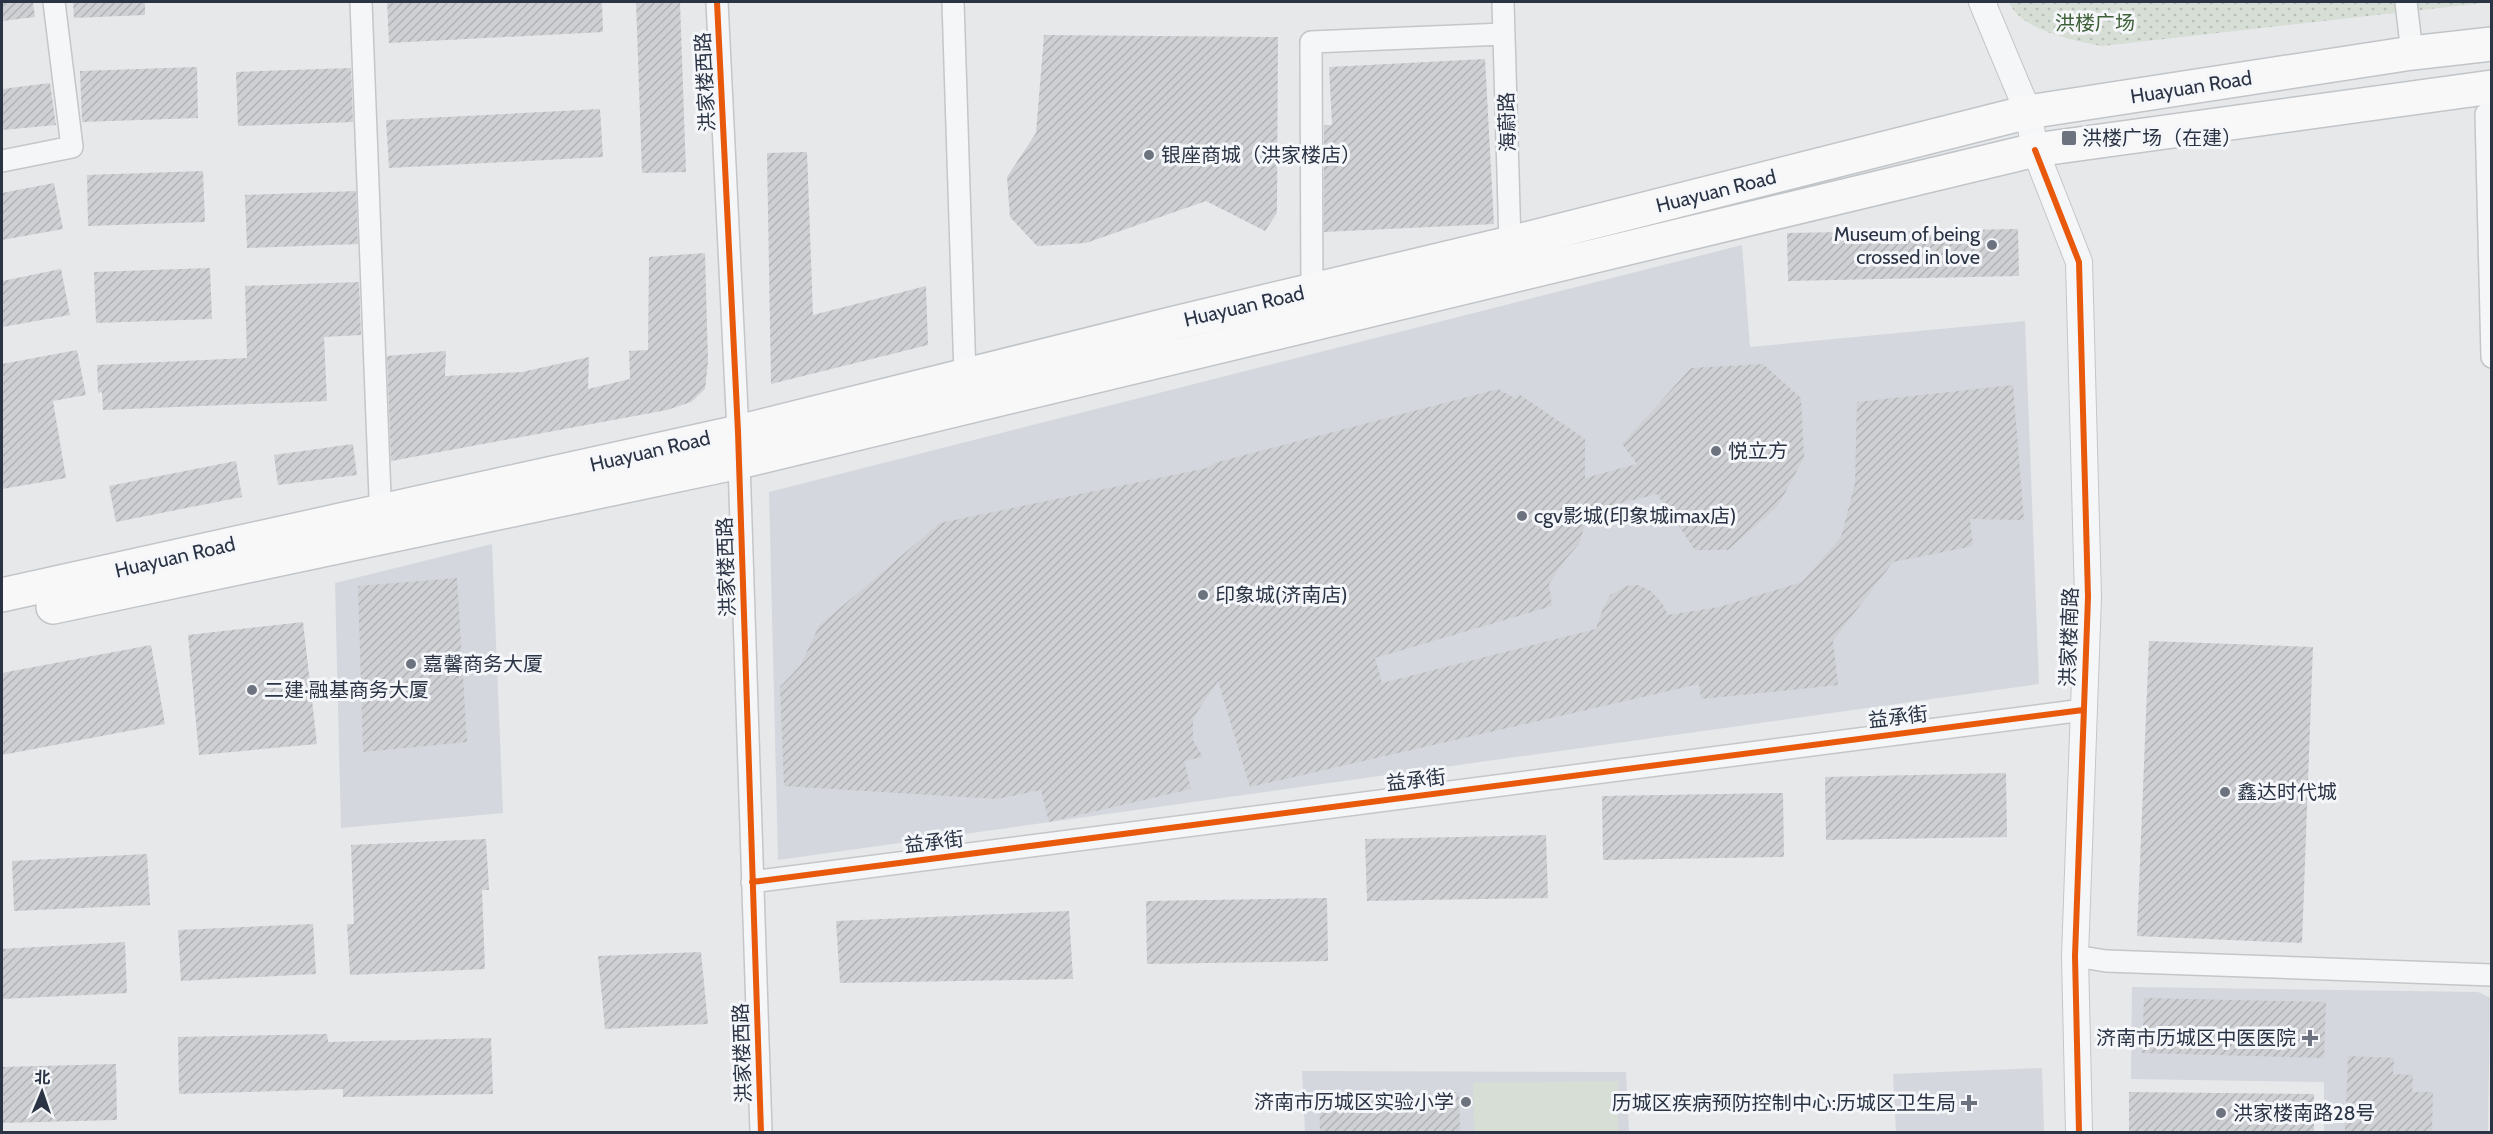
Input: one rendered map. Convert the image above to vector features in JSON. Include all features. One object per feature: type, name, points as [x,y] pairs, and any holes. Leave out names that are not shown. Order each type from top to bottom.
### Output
[{"type":"main road","name":"Huayuan Road","points":[[738,447],[965,375],[1510,243],[2028,112],[2412,53],[2492,44]]},
{"type":"main road","name":"Huayuan Road","points":[[2,596],[381,524],[1312,325],[2035,150],[2492,87]]},
{"type":"main road","name":"Huayuan Road","points":[[2,618],[381,524]]},
{"type":"street","points":[[2,161],[72,147],[54,2]]},
{"type":"street","points":[[361,2],[381,524]]},
{"type":"street","name":"洪家楼西路","points":[[717,2],[738,447],[761,1132]]},
{"type":"street","points":[[953,2],[965,375]]},
{"type":"street","name":"海蔚路","points":[[1503,2],[1510,243]]},
{"type":"street","name":"洪家楼南路","points":[[1982,2],[2028,112],[2035,150],[2079,262],[2088,597],[2075,956],[2079,1132]]},
{"type":"street","points":[[2406,2],[2412,53]]},
{"type":"street","points":[[1312,325],[1311,42],[1504,34]]},
{"type":"street","points":[[2492,113],[2486,114],[2492,357]]},
{"type":"street","name":"益承街","points":[[752,882],[2083,710]]},
{"type":"street","points":[[2075,956],[2106,961],[2492,975]]},
{"type":"shaded area","points":[[1742,245],[1750,347],[2025,321],[2039,684],[778,860],[769,492]]},
{"type":"shaded area","points":[[492,544],[503,813],[341,828],[335,583]]},
{"type":"shaded area","name":"济南市历城区中医医院","points":[[2132,987],[2478,992],[2490,998],[2488,1132],[2324,1132],[2324,1082],[2131,1079]]},
{"type":"shaded area","name":"历城区疾病预防控制中心:历城区卫生局","points":[[2042,1068],[2044,1132],[1896,1132],[1893,1074]]},
{"type":"shaded area","name":"济南市历城区实验小学","points":[[1302,1071],[1626,1072],[1629,1132],[1305,1132]]},
{"type":"green space","name":"洪楼广场","points":[[2009,2],[2492,2],[2102,46],[2050,33],[2036,27],[2015,12]]},
{"type":"green space","points":[[1618,1081],[1618,1132],[1474,1132],[1473,1083]]},
{"type":"building","points":[[2,2],[33,2],[35,17],[2,21]]},
{"type":"building","points":[[73,2],[145,2],[145,15],[74,18]]},
{"type":"building","points":[[387,2],[602,2],[603,32],[389,43]]},
{"type":"building","points":[[636,2],[680,2],[686,172],[642,173]]},
{"type":"building","name":"银座商城（洪家楼店）","points":[[1044,35],[1278,37],[1277,213],[1265,231],[1206,201],[1086,243],[1037,246],[1010,217],[1007,177],[1036,133]]},
{"type":"building","points":[[1485,59],[1494,224],[1324,232],[1324,125],[1332,125],[1329,67]]},
{"type":"building","points":[[197,67],[198,118],[82,122],[80,71]]},
{"type":"building","points":[[351,68],[353,122],[238,126],[236,72]]},
{"type":"building","points":[[50,83],[56,125],[2,130],[2,89]]},
{"type":"building","points":[[600,109],[603,157],[389,168],[386,120]]},
{"type":"building","points":[[807,152],[813,315],[926,286],[928,345],[771,384],[767,153]]},
{"type":"building","points":[[203,171],[205,222],[88,226],[87,175]]},
{"type":"building","points":[[54,183],[63,229],[2,240],[2,193]]},
{"type":"building","points":[[356,191],[358,244],[247,248],[245,195]]},
{"type":"building","points":[[2018,229],[2019,276],[1788,281],[1787,233]]},
{"type":"building","points":[[705,253],[708,362],[705,389],[691,402],[667,410],[391,461],[387,356],[446,351],[445,376],[522,372],[589,357],[588,389],[630,379],[629,351],[648,350],[649,257]]},
{"type":"building","points":[[210,268],[212,319],[96,323],[94,272]]},
{"type":"building","points":[[61,269],[70,315],[2,327],[2,281]]},
{"type":"building","points":[[359,282],[361,335],[324,337],[327,401],[103,410],[102,392],[98,393],[97,365],[247,358],[245,286]]},
{"type":"building","points":[[77,350],[86,395],[53,401],[66,478],[2,489],[2,364]]},
{"type":"building","name":"印象城(济南店)","points":[[1763,364],[1801,398],[1804,457],[1778,506],[1728,550],[1695,550],[1657,494],[1589,511],[1579,544],[1549,584],[1552,606],[1375,658],[1382,683],[1596,629],[1610,595],[1626,586],[1638,585],[1651,591],[1662,603],[1668,615],[1719,607],[1802,582],[1841,537],[1855,483],[1857,402],[2013,385],[2024,520],[1970,519],[1973,546],[1893,562],[1833,641],[1838,685],[1701,699],[1699,684],[1250,787],[1218,681],[1193,718],[1193,740],[1203,757],[1184,761],[1191,789],[1049,822],[1041,790],[997,799],[784,786],[780,687],[800,666],[819,626],[940,523],[1207,468],[1214,463],[1498,389],[1516,399],[1519,394],[1585,439],[1585,478],[1637,464],[1622,444],[1691,368]]},
{"type":"building","points":[[353,444],[357,475],[278,485],[274,455]]},
{"type":"building","points":[[236,461],[242,497],[116,522],[109,486]]},
{"type":"building","name":"嘉馨商务大厦","points":[[457,578],[467,742],[363,752],[358,586]]},
{"type":"building","name":"二建·融基商务大厦","points":[[303,622],[317,744],[199,755],[188,635]]},
{"type":"building","name":"鑫达时代城","points":[[2149,641],[2313,647],[2302,943],[2137,936]]},
{"type":"building","points":[[151,645],[165,724],[2,755],[2,673]]},
{"type":"building","points":[[2006,773],[2007,837],[1826,840],[1825,777]]},
{"type":"building","points":[[1783,793],[1784,857],[1603,860],[1602,796]]},
{"type":"building","points":[[1546,835],[1548,898],[1367,901],[1365,839]]},
{"type":"building","points":[[486,839],[489,890],[482,890],[485,969],[350,975],[347,924],[354,924],[351,845]]},
{"type":"building","points":[[147,854],[150,905],[14,911],[12,861]]},
{"type":"building","points":[[1327,898],[1328,961],[1147,964],[1146,901]]},
{"type":"building","points":[[1069,911],[1073,979],[840,983],[836,921]]},
{"type":"building","points":[[313,924],[316,974],[181,981],[178,930]]},
{"type":"building","points":[[125,942],[127,993],[2,999],[2,949]]},
{"type":"building","points":[[701,952],[708,1024],[605,1029],[598,956]]},
{"type":"building","points":[[2144,998],[2326,1002],[2324,1058],[2142,1053]]},
{"type":"building","points":[[327,1034],[328,1042],[491,1038],[493,1094],[343,1097],[343,1089],[179,1094],[178,1037]]},
{"type":"building","points":[[2348,1056],[2394,1058],[2393,1074],[2413,1075],[2412,1092],[2433,1092],[2432,1132],[2345,1132]]},
{"type":"building","points":[[116,1064],[117,1120],[2,1123],[2,1067]]},
{"type":"building","points":[[1459,1092],[1460,1132],[1320,1132],[1319,1098]]},
{"type":"building","name":"洪家楼南路28号","points":[[2129,1092],[2314,1094],[2314,1132],[2129,1132]]},
{"type":"cycle path","points":[[717,2],[738,432],[761,1132]]},
{"type":"cycle path","points":[[2035,150],[2079,262],[2088,597],[2075,956],[2079,1132]]},
{"type":"cycle path","points":[[752,882],[2083,710]]},
{"type":"place","name":"洪楼广场（在建）","points":[[2069,138]]},
{"type":"place","name":"银座商城（洪家楼店）","points":[[1149,155]]},
{"type":"place","name":"Museum of being crossed in love","points":[[1992,245]]},
{"type":"place","name":"悦立方","points":[[1716,451]]},
{"type":"place","name":"cgv影城(印象城imax店)","points":[[1522,516]]},
{"type":"place","name":"印象城(济南店)","points":[[1203,595]]},
{"type":"place","name":"嘉馨商务大厦","points":[[411,664]]},
{"type":"place","name":"二建·融基商务大厦","points":[[252,690]]},
{"type":"place","name":"鑫达时代城","points":[[2225,792]]},
{"type":"place","name":"济南市历城区中医医院","points":[[2310,1038]]},
{"type":"place","name":"济南市历城区实验小学","points":[[1466,1102]]},
{"type":"place","name":"历城区疾病预防控制中心:历城区卫生局","points":[[1969,1103]]},
{"type":"place","name":"洪家楼南路28号","points":[[2221,1113]]}]
